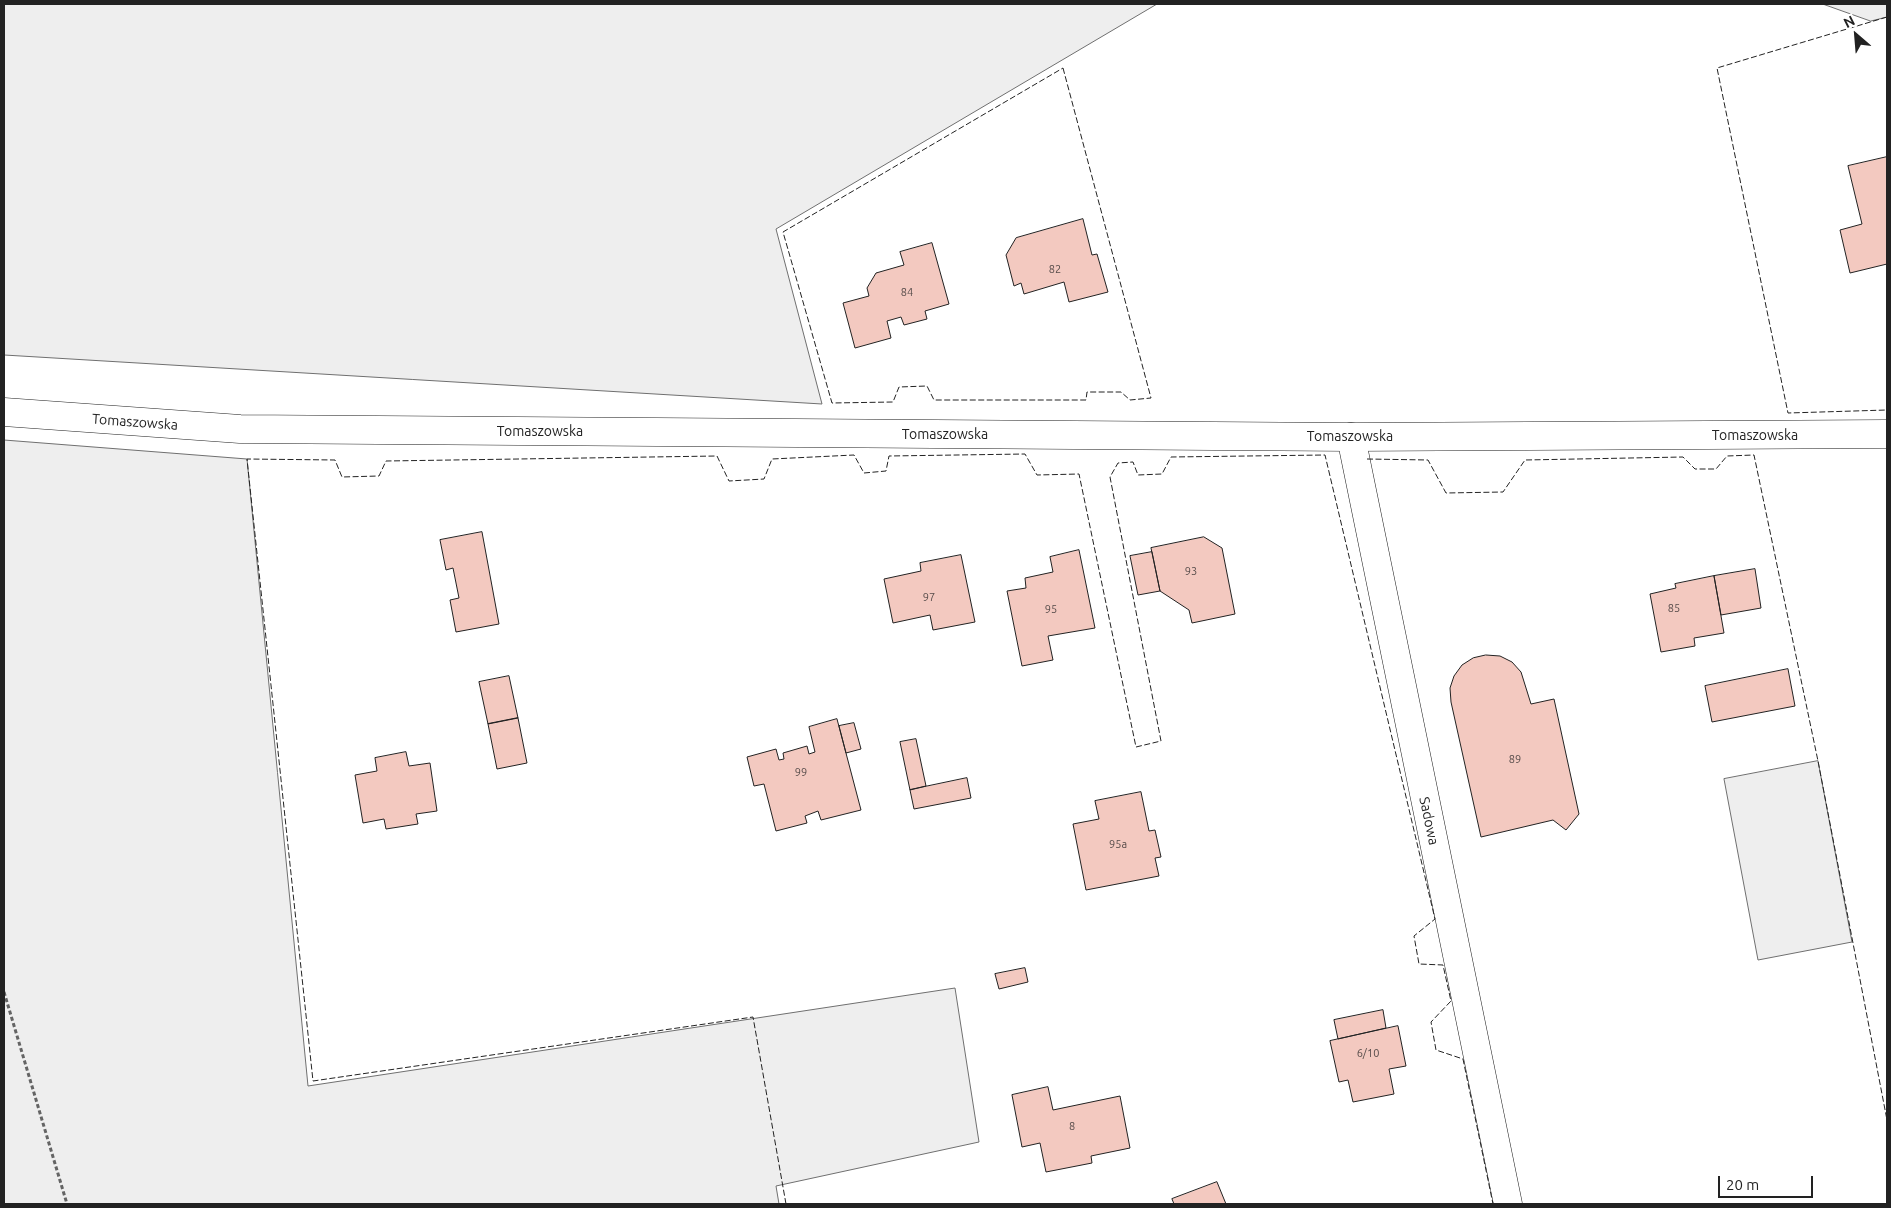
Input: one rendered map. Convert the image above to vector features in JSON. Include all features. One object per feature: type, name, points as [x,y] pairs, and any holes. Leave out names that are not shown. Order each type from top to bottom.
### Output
[{"type":"street","name":"Tomaszowska","points":[[4,412],[240,429],[1351,437],[1887,434]]},
{"type":"street","name":"Sadowa","points":[[1351,437],[1508,1204]]},
{"type":"path","points":[[4,992],[67,1204]]},
{"type":"shaded area","points":[[4,4],[1157,4],[776,229],[822,404],[4,355]]},
{"type":"shaded area","points":[[1823,4],[1887,4],[1887,17],[1871,21]]},
{"type":"shaded area","points":[[4,440],[247,459],[308,1086],[955,988],[979,1142],[776,1186],[779,1204],[4,1204]]},
{"type":"shaded area","points":[[1818,761],[1852,942],[1758,960],[1724,779]]},
{"type":"building","points":[[1887,157],[1887,264],[1850,273],[1840,230],[1862,224],[1848,166]]},
{"type":"building","points":[[1083,219],[1092,255],[1097,254],[1108,292],[1069,302],[1064,282],[1024,294],[1021,283],[1014,286],[1006,255],[1016,238]]},
{"type":"building","points":[[932,243],[949,304],[925,311],[927,319],[904,325],[901,317],[887,321],[891,338],[855,348],[843,303],[869,296],[867,288],[876,273],[904,265],[900,252]]},
{"type":"building","points":[[482,532],[499,624],[456,632],[450,600],[459,598],[453,568],[446,570],[440,540]]},
{"type":"building","points":[[1204,537],[1222,548],[1235,614],[1192,623],[1189,610],[1160,591],[1151,548]]},
{"type":"building","points":[[1079,550],[1095,628],[1048,636],[1053,660],[1022,666],[1007,591],[1026,588],[1025,578],[1053,572],[1050,557]]},
{"type":"building","points":[[1152,552],[1160,591],[1138,595],[1130,556]]},
{"type":"building","points":[[961,555],[975,622],[933,630],[930,615],[893,623],[884,579],[921,571],[920,563]]},
{"type":"building","points":[[1755,569],[1761,608],[1721,615],[1714,576]]},
{"type":"building","points":[[1714,576],[1724,633],[1694,638],[1695,646],[1661,652],[1650,594],[1676,588],[1675,584]]},
{"type":"building","points":[[1486,655],[1500,656],[1512,662],[1521,672],[1531,704],[1554,699],[1579,814],[1566,830],[1553,820],[1481,837],[1451,702],[1450,688],[1454,676],[1462,665],[1473,658]]},
{"type":"building","points":[[1788,669],[1795,706],[1712,722],[1705,686]]},
{"type":"building","points":[[509,676],[518,718],[488,724],[479,682]]},
{"type":"building","points":[[518,718],[527,763],[497,769],[488,724]]},
{"type":"building","points":[[837,719],[861,810],[821,820],[818,811],[805,816],[807,823],[776,831],[764,784],[754,786],[747,757],[776,749],[779,760],[784,759],[783,753],[807,746],[809,754],[815,752],[809,727]]},
{"type":"building","points":[[854,723],[861,749],[846,753],[839,726]]},
{"type":"building","points":[[916,739],[926,786],[910,790],[900,742]]},
{"type":"building","points":[[406,752],[409,766],[430,763],[437,811],[416,814],[418,824],[386,829],[384,819],[363,823],[355,775],[377,771],[375,758]]},
{"type":"building","points":[[967,778],[971,798],[914,809],[910,790]]},
{"type":"building","points":[[1141,792],[1149,831],[1155,830],[1161,857],[1155,858],[1159,876],[1086,890],[1073,824],[1099,819],[1095,801]]},
{"type":"building","points":[[1025,968],[1028,982],[999,989],[995,974]]},
{"type":"building","points":[[1383,1010],[1386,1028],[1338,1039],[1334,1020]]},
{"type":"building","points":[[1398,1026],[1406,1066],[1389,1069],[1394,1094],[1353,1102],[1348,1080],[1339,1082],[1330,1041]]},
{"type":"building","points":[[1048,1087],[1053,1110],[1120,1096],[1130,1148],[1091,1156],[1092,1163],[1046,1172],[1040,1143],[1022,1147],[1012,1095]]},
{"type":"building","points":[[1217,1182],[1226,1204],[1174,1204],[1172,1199]]},
{"type":"fence","points":[[1887,17],[1717,68],[1788,413],[1887,410]]},
{"type":"fence","points":[[1063,68],[1151,398],[1130,400],[1121,392],[1087,392],[1086,400],[934,400],[927,386],[899,387],[893,402],[832,403],[783,232],[1063,68]]},
{"type":"fence","points":[[786,1204],[753,1017],[313,1081],[247,459],[335,460],[342,477],[379,476],[386,461],[717,456],[729,481],[764,479],[772,459],[854,455],[864,473],[886,471],[889,456],[1025,454],[1037,475],[1079,474],[1136,747],[1161,741],[1110,477],[1118,463],[1133,462],[1138,475],[1162,474],[1171,457],[1325,455],[1435,919],[1414,936],[1419,964],[1443,965],[1451,1001],[1431,1022],[1436,1050],[1463,1059],[1493,1204]]},
{"type":"fence","points":[[1367,459],[1428,460],[1446,493],[1503,492],[1525,460],[1683,457],[1695,469],[1716,469],[1727,456],[1754,455],[1818,761],[1887,1120]]}]
